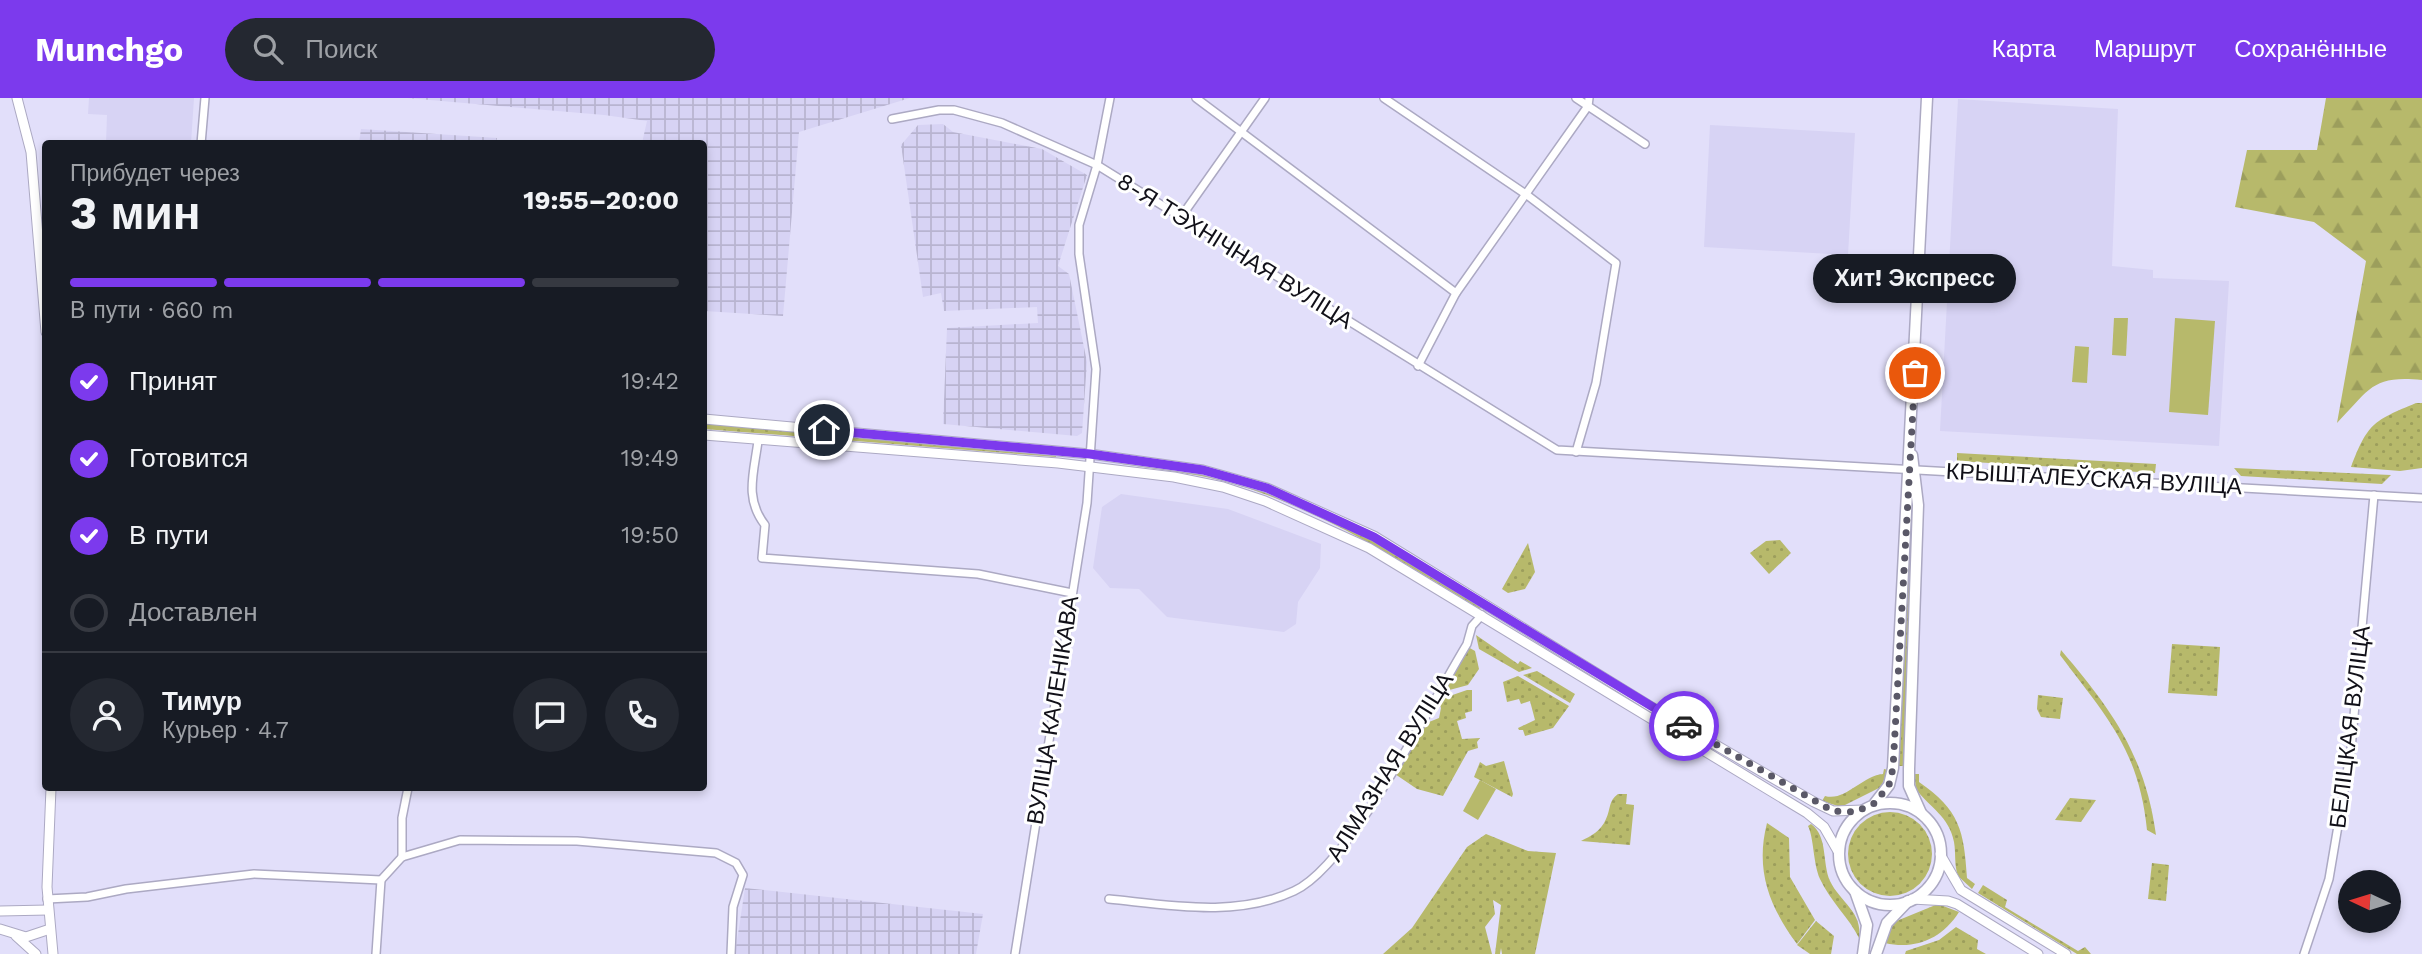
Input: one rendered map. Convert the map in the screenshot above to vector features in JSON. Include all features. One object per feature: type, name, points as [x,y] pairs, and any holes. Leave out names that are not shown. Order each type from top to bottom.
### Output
[{"type":"main road","points":[[1863,954],[1867,925],[1855,891],[1842,872],[1839,853],[1844,832],[1864,810],[1875,803],[1889,785],[1893,768],[1912,470],[1927,98]]},
{"type":"main road","points":[[1876,954],[1886,923],[1925,890],[1935,876],[1940,854],[1937,835],[1921,813],[1909,786],[1918,505],[1912,470]]},
{"type":"main road","points":[[1875,803],[1903,805],[1921,813]]},
{"type":"main road","points":[[1855,891],[1879,903],[1911,900]]},
{"type":"street","points":[[18,98],[31,152],[42,284]]},
{"type":"street","points":[[201,140],[205,98]]},
{"type":"street","name":"ВУЛІЦА КАЛЕНІКАВА","points":[[1015,954],[1087,503],[1096,369],[1079,254],[1079,225],[1097,165],[1110,98]]},
{"type":"street","points":[[1196,98],[1457,293]]},
{"type":"street","points":[[1181,217],[1265,98]]},
{"type":"street","points":[[1384,98],[1527,195],[1616,262],[1596,383],[1576,452]]},
{"type":"street","points":[[1576,98],[1588,102],[1645,144]]},
{"type":"street","points":[[1418,366],[1457,293],[1527,195],[1588,102]]},
{"type":"street","name":"8-Я ТЭХНІЧНАЯ ВУЛІЦА","points":[[892,119],[939,110],[954,110],[1002,123],[1097,165],[1557,450]]},
{"type":"street","points":[[707,419],[1090,454],[1203,470],[1239,479],[1300,501],[1385,543],[1671,719],[1814,802],[1833,811],[1864,810]]},
{"type":"street","points":[[707,435],[1089,466],[1223,486],[1296,512],[1369,548],[1807,813],[1824,827],[1839,853]]},
{"type":"street","points":[[758,441],[751,496],[753,509],[765,525],[762,558],[978,574],[1072,593]]},
{"type":"street","name":"КРЫШТАЛЕЎСКАЯ ВУЛІЦА","points":[[1557,450],[2422,498]]},
{"type":"street","name":"БЕЛІЦКАЯ ВУЛІЦА","points":[[2304,954],[2329,879],[2351,750],[2374,495]]},
{"type":"street","name":"АЛМАЗНАЯ ВУЛІЦА","points":[[1109,899],[1212,908],[1257,903],[1295,891],[1323,872],[1390,775],[1467,644],[1472,626],[1482,615]]},
{"type":"street","points":[[51,791],[48,904],[53,954]]},
{"type":"street","points":[[402,857],[402,817],[407,791]]},
{"type":"street","points":[[376,954],[381,880],[402,857],[460,840],[492,838],[577,841],[716,853],[736,863],[743,876],[733,908],[731,954]]},
{"type":"street","points":[[1940,854],[1961,890],[2066,954]]},
{"type":"street","points":[[0,911],[126,889],[254,874],[381,880]]},
{"type":"street","points":[[1911,900],[1948,901],[1957,904],[2038,954]]},
{"type":"street","points":[[0,929],[16,936],[36,954]]},
{"type":"street","points":[[16,936],[35,936],[50,929]]},
{"type":"shaded area","points":[[89,98],[194,98],[191,140],[106,140],[107,115],[88,114]]},
{"type":"shaded area","points":[[407,98],[910,98],[799,132],[783,316],[707,311],[707,140],[643,140],[647,121]]},
{"type":"shaded area","points":[[1958,99],[2118,109],[2112,266],[2153,270],[2153,278],[2229,281],[2219,446],[1940,431]]},
{"type":"shaded area","points":[[943,124],[953,132],[1042,149],[1087,175],[1058,266],[1069,274],[1087,362],[1082,433],[1077,436],[943,424],[947,328],[1038,323],[1037,307],[944,311],[941,293],[923,297],[901,145],[918,125]]},
{"type":"shaded area","points":[[1710,125],[1855,133],[1848,255],[1704,247]]},
{"type":"shaded area","points":[[361,129],[497,138],[497,140],[359,140]]},
{"type":"shaded area","points":[[1121,494],[1228,509],[1321,544],[1320,568],[1298,602],[1296,624],[1284,632],[1167,617],[1139,589],[1110,588],[1093,568],[1102,507]]},
{"type":"shaded area","points":[[745,888],[983,914],[976,954],[735,954]]},
{"type":"green space","points":[[2326,98],[2422,98],[2422,380],[2382,382],[2365,393],[2337,423],[2366,261],[2314,222],[2235,207],[2247,150],[2317,150]]},
{"type":"green space","points":[[2114,318],[2128,318],[2126,356],[2112,355]]},
{"type":"green space","points":[[2175,318],[2215,321],[2208,415],[2169,412]]},
{"type":"green space","points":[[2075,346],[2089,347],[2087,383],[2072,382]]},
{"type":"green space","points":[[2422,403],[2422,468],[2400,471],[2351,467],[2362,441],[2374,425],[2390,414]]},
{"type":"green space","points":[[707,423],[1056,453],[1056,457],[707,429]]},
{"type":"green space","points":[[1957,453],[2156,464],[2155,473],[1957,461]]},
{"type":"green space","points":[[1122,459],[1243,482],[1365,536],[1483,605],[1480,609],[1389,554],[1294,506],[1227,482],[1122,464]]},
{"type":"green space","points":[[2234,468],[2391,475],[2382,484],[2241,476]]},
{"type":"green space","points":[[1911,507],[1915,507],[1903,766],[1898,766]]},
{"type":"green space","points":[[1780,540],[1791,553],[1769,574],[1750,553],[1766,541]]},
{"type":"green space","points":[[1528,543],[1535,572],[1525,589],[1508,593],[1502,589]]},
{"type":"green space","points":[[1476,635],[1518,664],[1520,661],[1532,668],[1519,672],[1479,649]]},
{"type":"green space","points":[[2172,644],[2220,647],[2217,696],[2168,693]]},
{"type":"green space","points":[[1468,647],[1475,651],[1479,669],[1468,685],[1442,692]]},
{"type":"green space","points":[[2061,650],[2096,693],[2124,735],[2144,781],[2156,835],[2147,830],[2136,777],[2118,735],[2060,655]]},
{"type":"green space","points":[[1537,671],[1575,694],[1570,703],[1523,675]]},
{"type":"green space","points":[[1518,676],[1569,706],[1553,728],[1525,736],[1523,730],[1519,730],[1518,728],[1535,720],[1530,701],[1521,704],[1519,699],[1507,702],[1503,682]]},
{"type":"green space","points":[[1472,690],[1472,711],[1465,713],[1466,718],[1457,721],[1462,739],[1480,738],[1477,742],[1478,748],[1468,751],[1443,796],[1417,789],[1395,774],[1424,724],[1439,718],[1441,708],[1438,700]]},
{"type":"green space","points":[[2038,695],[2063,698],[2060,719],[2041,717],[2037,709]]},
{"type":"green space","points":[[1504,761],[1512,797],[1474,777],[1480,762],[1486,766]]},
{"type":"green space","points":[[1884,769],[1888,770],[1881,787],[1845,805],[1838,806],[1822,801],[1825,796],[1840,795],[1876,775],[1883,774]]},
{"type":"green space","points":[[1914,774],[1919,774],[1919,782],[1943,802],[1957,823],[1964,847],[1967,878],[1975,884],[1972,889],[1958,876],[1954,842],[1948,825],[1916,789]]},
{"type":"green space","points":[[1480,780],[1496,789],[1478,820],[1463,811]]},
{"type":"green space","points":[[1618,794],[1627,794],[1626,804],[1634,805],[1630,845],[1581,841],[1601,827],[1611,802]]},
{"type":"green space","points":[[2070,798],[2096,800],[2081,822],[2055,820]]},
{"type":"green space","points":[[1890,812],[1906,815],[1920,824],[1929,838],[1932,854],[1929,870],[1920,884],[1906,893],[1890,896],[1874,893],[1860,884],[1851,870],[1848,854],[1851,838],[1860,824],[1874,815]]},
{"type":"green space","points":[[1767,823],[1789,838],[1790,877],[1815,920],[1797,944],[1779,916],[1767,887],[1763,856]]},
{"type":"green space","points":[[1811,824],[1820,835],[1830,881],[1858,921],[1859,938],[1820,879],[1808,826]]},
{"type":"green space","points":[[1486,834],[1528,851],[1556,853],[1535,954],[1502,954],[1501,948],[1500,954],[1495,954],[1501,905],[1493,900],[1495,914],[1485,927],[1492,954],[1383,954],[1412,928],[1467,847]]},
{"type":"green space","points":[[2152,863],[2169,865],[2166,901],[2148,899]]},
{"type":"green space","points":[[1983,885],[2007,900],[2005,907],[2078,951],[2085,947],[2091,954],[2077,954],[1978,893]]},
{"type":"green space","points":[[1938,904],[1959,912],[1936,936],[1907,945],[1885,943],[1894,922]]},
{"type":"green space","points":[[1816,921],[1834,936],[1831,954],[1810,954],[1797,945]]},
{"type":"green space","points":[[1956,927],[1978,940],[1977,949],[1986,954],[1905,954],[1906,951],[1939,940]]},
{"type":"way so far","points":[[1684,726],[1833,811],[1864,810],[1875,803],[1889,785],[1893,768],[1903,611],[1907,470],[1912,452],[1915,373]]},
{"type":"place","name":"Хит! Экспресс","points":[[1915,373]]},
{"type":"route","points":[[824,430],[1090,454],[1203,470],[1267,488],[1374,537],[1489,604],[1684,726]]}]
